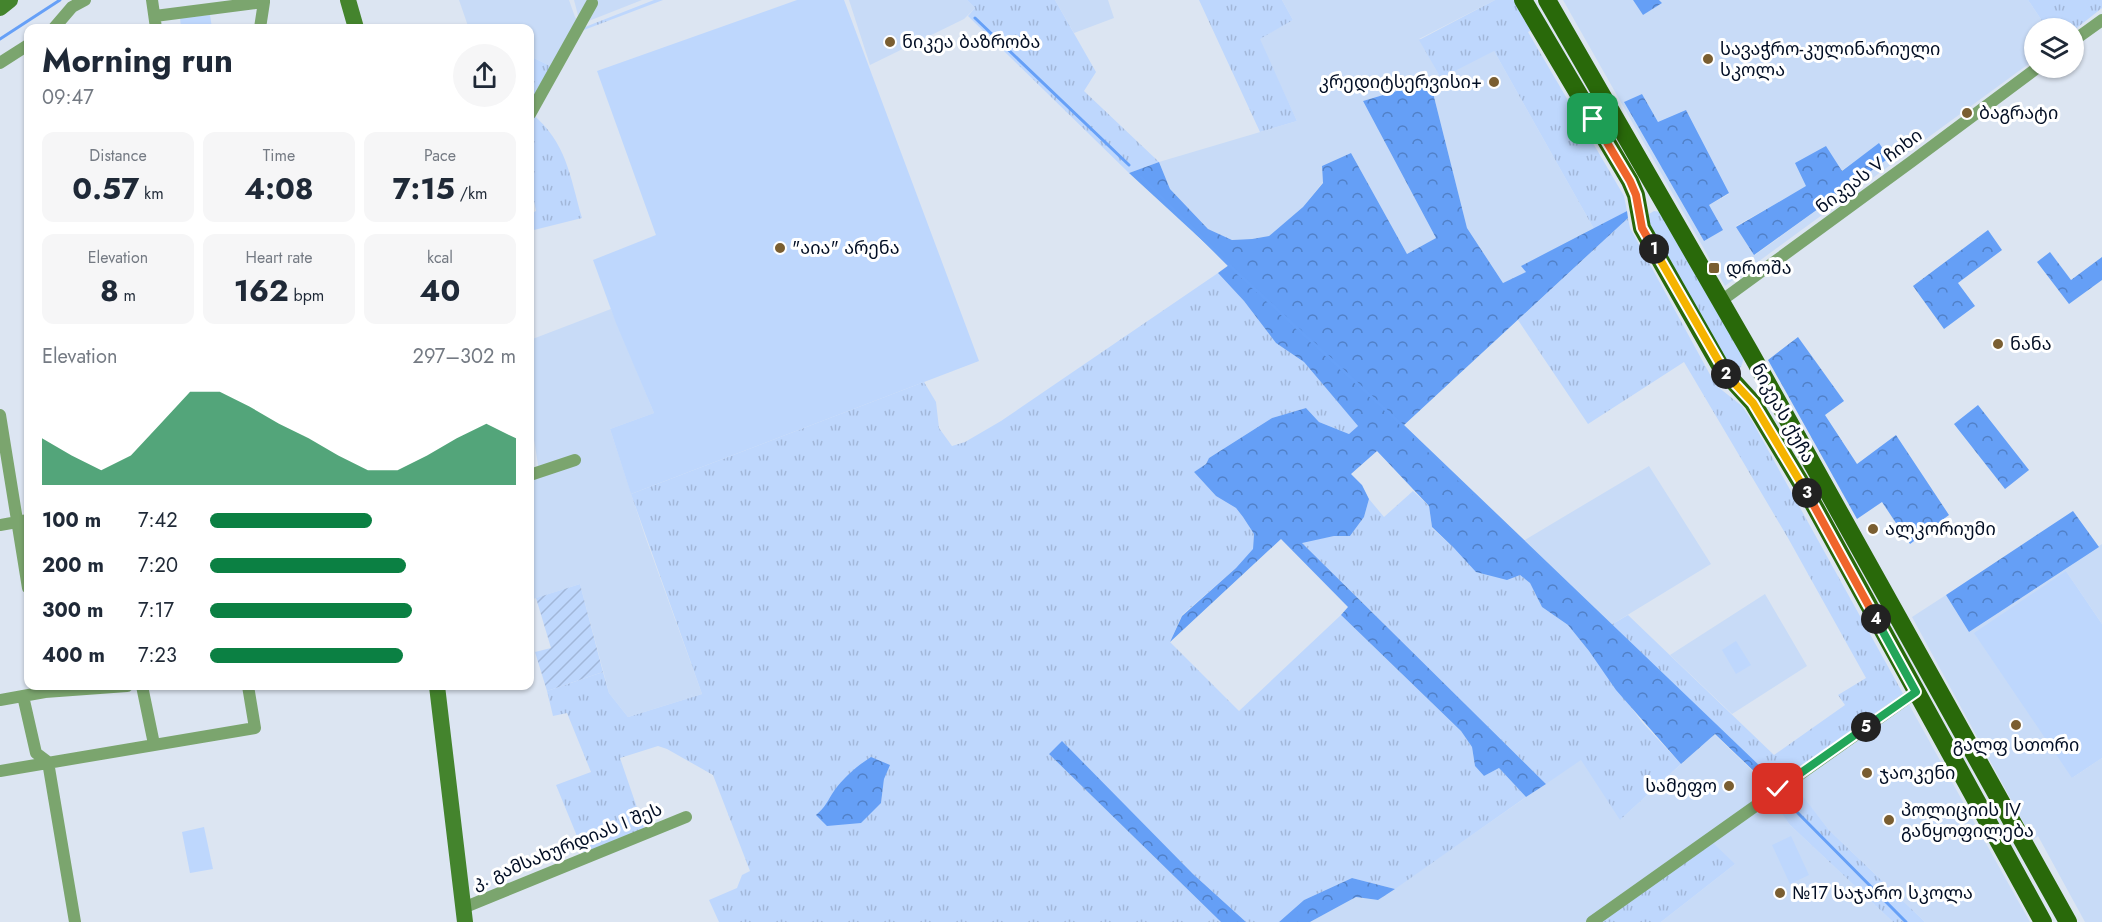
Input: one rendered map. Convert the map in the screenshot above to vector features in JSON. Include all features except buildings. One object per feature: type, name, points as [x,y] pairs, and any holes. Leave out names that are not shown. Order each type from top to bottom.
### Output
[{"type":"main road","name":"ნიკეას ქუჩა","points":[[1523,0],[1630,181],[1636,195],[1642,228],[1722,369],[1753,403],[1810,498],[2043,922]]},
{"type":"main road","name":"ნიკეას ქუჩა","points":[[1552,8],[1721,301],[2068,922]]},
{"type":"main road","points":[[1639,215],[1644,208],[1655,203],[1665,206]]},
{"type":"main road","points":[[1728,377],[1744,376],[1753,368],[1754,362]]},
{"type":"main road","points":[[1990,825],[2009,816]]},
{"type":"street","points":[[0,8],[10,0]]},
{"type":"street","points":[[57,24],[72,7],[85,0]]},
{"type":"street","points":[[153,0],[155,22],[264,1],[261,24]]},
{"type":"street","points":[[348,0],[355,24]]},
{"type":"street","points":[[534,107],[592,3]]},
{"type":"street","points":[[1538,26],[1552,8]]},
{"type":"street","points":[[2084,33],[2102,20]]},
{"type":"street","points":[[0,63],[24,48]]},
{"type":"street","name":"ნიკეას V ჩიხი","points":[[1721,301],[2024,78]]},
{"type":"street","points":[[0,415],[23,521],[0,525]]},
{"type":"street","points":[[534,474],[575,460]]},
{"type":"street","points":[[0,700],[41,690]]},
{"type":"street","points":[[143,690],[154,744]]},
{"type":"street","points":[[0,771],[255,728],[249,690]]},
{"type":"street","points":[[437,690],[464,915]]},
{"type":"street","points":[[1592,922],[1916,692]]},
{"type":"street","points":[[23,696],[36,753],[48,762],[75,922]]},
{"type":"street","name":"კ. გამსახურდიას I შეს","points":[[464,915],[686,817]]},
{"type":"shaded area","points":[[459,0],[569,0],[575,17],[580,23],[574,0],[642,0],[581,24],[554,68],[534,58],[534,24],[467,24]]},
{"type":"shaded area","name":"ნიკეა ბაზრობა","points":[[849,0],[967,0],[975,8],[964,19],[870,65]]},
{"type":"shaded area","points":[[1055,0],[1108,0],[1114,18],[1074,33]]},
{"type":"shaded area","points":[[1282,0],[1495,0],[1419,39],[1494,51],[1594,229],[1522,266],[1527,272],[1503,283],[1467,228],[1430,81],[1363,101],[1436,238],[1407,254],[1351,153],[1322,166],[1323,182],[1303,207],[1269,236],[1232,240],[1208,229],[1170,189],[1159,162],[1297,121],[1259,39],[1293,20]]},
{"type":"shaded area","points":[[1563,0],[1633,0],[1643,15],[1661,3],[1659,0],[2028,0],[2040,18],[2024,18],[2024,67],[1725,286]],"holes":[[[1642,94],[1658,122],[1729,194],[1709,205],[1625,102]],[[1879,144],[1889,158],[1755,255],[1736,226],[1807,186],[1826,146],[1841,171]]]},
{"type":"shaded area","points":[[611,309],[654,413],[610,429],[645,536],[702,694],[628,717],[609,693],[580,584],[534,599],[534,473],[539,471],[534,439],[534,338]]},
{"type":"shaded area","points":[[1649,466],[1711,564],[1611,625],[1523,541]]},
{"type":"shaded area","points":[[2102,544],[2102,624],[2066,571],[2072,778],[2102,758],[2102,922],[2085,922],[2038,836],[2033,840],[1912,617],[1946,595],[1969,632]]},
{"type":"shaded area","points":[[1765,594],[1807,666],[1732,714],[1670,655]]},
{"type":"shaded area","points":[[1906,699],[2030,922],[1925,922],[1829,830],[1790,781]]},
{"type":"shaded area","points":[[1714,734],[1760,778],[1789,824],[1893,922],[1661,922],[1735,864],[1592,922],[1310,922],[1356,897],[1378,900],[1581,759],[1621,819]]},
{"type":"green space","points":[[654,0],[663,0],[576,33],[585,27]]},
{"type":"green space","name":"\"აია\" არენა","points":[[797,0],[844,0],[979,361],[631,494],[610,429],[654,413],[616,323],[593,260],[656,235],[597,71]]},
{"type":"green space","points":[[967,0],[1055,0],[1096,72],[1084,91],[1159,162],[1129,173],[968,16],[975,8]]},
{"type":"green space","points":[[1199,0],[1282,0],[1293,20],[1260,39],[1297,121],[1260,132]]},
{"type":"green space","points":[[1495,0],[1523,0],[1538,26],[1528,32],[1624,196],[1627,211],[1594,229],[1494,51],[1441,78],[1419,40]]},
{"type":"green space","points":[[1633,0],[1659,0],[1662,3],[1643,15]]},
{"type":"green space","points":[[2028,0],[2102,0],[2102,8],[2084,22],[2084,18],[2040,18]]},
{"type":"green space","points":[[210,15],[211,24],[181,24],[180,18]]},
{"type":"green space","points":[[534,58],[554,68],[534,107]]},
{"type":"green space","points":[[1430,81],[1467,228],[1503,283],[1526,272],[1521,266],[1627,211],[1628,218],[1403,426],[1765,773],[1778,789],[1770,796],[1760,777],[1715,734],[1681,764],[1616,690],[1568,625],[1542,607],[1530,583],[1520,575],[1507,580],[1476,572],[1432,527],[1429,506],[1377,451],[1351,474],[1362,485],[1369,499],[1364,517],[1350,536],[1334,536],[1302,543],[1546,784],[1526,797],[1499,768],[1484,776],[1475,766],[1472,747],[1461,731],[1341,615],[1348,607],[1281,539],[1170,642],[1182,616],[1236,568],[1253,549],[1254,534],[1243,517],[1236,508],[1216,496],[1194,472],[1206,464],[1209,458],[1272,418],[1306,408],[1319,422],[1349,434],[1358,426],[1304,362],[1276,343],[1244,301],[1218,273],[1229,265],[1129,173],[1159,162],[1170,189],[1208,229],[1232,240],[1252,239],[1269,236],[1303,207],[1323,183],[1322,166],[1351,153],[1407,254],[1436,238],[1363,101]]},
{"type":"green space","points":[[1642,94],[1658,122],[1686,110],[1729,193],[1709,205],[1723,230],[1704,241],[1624,102]]},
{"type":"green space","points":[[534,116],[543,124],[560,148],[566,161],[582,218],[534,230],[534,212],[536,211]]},
{"type":"green space","points":[[1879,143],[1889,158],[1754,255],[1736,227],[1806,186],[1795,163],[1826,146],[1842,171]]},
{"type":"green space","points":[[1654,211],[1660,212],[1744,358],[1741,367],[1736,370],[1731,369],[1647,223],[1649,214]]},
{"type":"green space","points":[[1628,218],[1630,228],[1713,380],[1718,387],[1742,406],[1752,421],[1906,699],[1791,781],[1829,830],[1925,922],[1893,922],[1789,824],[1770,796],[1765,773],[1611,625],[1628,615],[1774,755],[1845,705],[1838,695],[1866,678],[1788,538],[1684,362],[1588,424],[1518,320]]},
{"type":"green space","points":[[1988,230],[2002,250],[1958,283],[1975,306],[1944,329],[1913,286]]},
{"type":"green space","points":[[2050,252],[2071,280],[2102,257],[2102,280],[2069,304],[2037,262]]},
{"type":"green space","points":[[1218,273],[1244,301],[1276,343],[1304,362],[1358,426],[1349,434],[1319,422],[1306,408],[1272,418],[1209,458],[1206,464],[1194,472],[1216,496],[1236,508],[1243,517],[1254,534],[1253,550],[1182,615],[1170,642],[1239,711],[1341,615],[1461,731],[1472,747],[1475,766],[1484,776],[1499,768],[1526,797],[1395,889],[1352,878],[1304,900],[1279,922],[1246,922],[1193,874],[1062,742],[1049,754],[1221,922],[719,922],[709,900],[737,888],[742,875],[750,871],[713,775],[658,746],[620,758],[646,834],[586,858],[556,785],[591,772],[567,713],[553,716],[547,691],[603,672],[609,693],[628,717],[702,694],[631,494],[924,382],[936,402],[939,428],[952,446],[965,442],[1001,421]],"holes":[[[884,779],[881,803],[817,815],[823,809]]]},
{"type":"green space","points":[[1798,337],[1844,401],[1825,415],[1857,464],[1896,435],[1949,515],[1910,544],[1882,502],[1857,519],[1768,360]]},
{"type":"green space","points":[[1978,405],[2029,470],[2005,489],[1954,424]]},
{"type":"green space","points":[[1413,491],[1429,506],[1432,528],[1454,548],[1520,575],[1530,583],[1542,607],[1568,625],[1642,722],[1681,764],[1620,820],[1581,760],[1546,784],[1301,542],[1334,536],[1350,536],[1364,517],[1369,499],[1384,517]]},
{"type":"green space","points":[[2073,511],[2099,547],[1969,632],[1946,595]]},
{"type":"green space","points":[[2066,571],[2102,624],[2102,758],[2072,778],[1974,633]]},
{"type":"green space","points":[[580,584],[603,672],[547,691],[535,652],[551,648],[536,598]]},
{"type":"green space","points":[[1736,641],[1751,665],[1736,674],[1722,650]]},
{"type":"green space","points":[[1062,741],[1193,874],[1246,922],[1221,922],[1049,754]]},
{"type":"green space","points":[[871,757],[890,765],[884,779],[881,803],[861,823],[827,826],[816,815],[842,781]]},
{"type":"green space","points":[[204,827],[213,869],[190,873],[182,832]]},
{"type":"green space","points":[[1791,836],[1809,875],[1790,884],[1772,845]]},
{"type":"green space","points":[[1709,839],[1735,864],[1661,922],[1592,922]]},
{"type":"green space","points":[[1352,878],[1395,889],[1378,900],[1356,897],[1310,922],[1279,922],[1304,900]]},
{"type":"waterway","points":[[0,39],[60,0]]},
{"type":"waterway","points":[[975,18],[1129,165]]},
{"type":"waterway","points":[[1141,177],[1229,265],[1403,426],[1765,773]]},
{"type":"waterway","points":[[1789,804],[1906,922]]},
{"type":"place","name":"ნიკეა ბაზრობა","points":[[890,42]]},
{"type":"place","name":"სავაჭრო-კულინარიული სკოლა","points":[[1708,59]]},
{"type":"place","name":"კრედიტსერვისი+","points":[[1494,82]]},
{"type":"place","name":"ბაგრატი","points":[[1967,113]]},
{"type":"place","name":"\"აია\" არენა","points":[[780,248]]},
{"type":"place","name":"დროშა","points":[[1714,268]]},
{"type":"place","name":"ნანა","points":[[1998,344]]},
{"type":"place","name":"ალკორიუმი","points":[[1873,529]]},
{"type":"place","name":"გალფ სთორი","points":[[2016,725]]},
{"type":"place","name":"ჯაოკენი","points":[[1867,773]]},
{"type":"place","name":"სამეფო","points":[[1729,786]]},
{"type":"place","name":"პოლიციის IV განყოფილება","points":[[1889,820]]},
{"type":"place","name":"№17 საჯარო სკოლა","points":[[1780,893]]},
{"type":"route","points":[[1593,119],[1630,181],[1636,195],[1642,228],[1722,369],[1753,403],[1810,498],[1916,692],[1778,789]]}]
